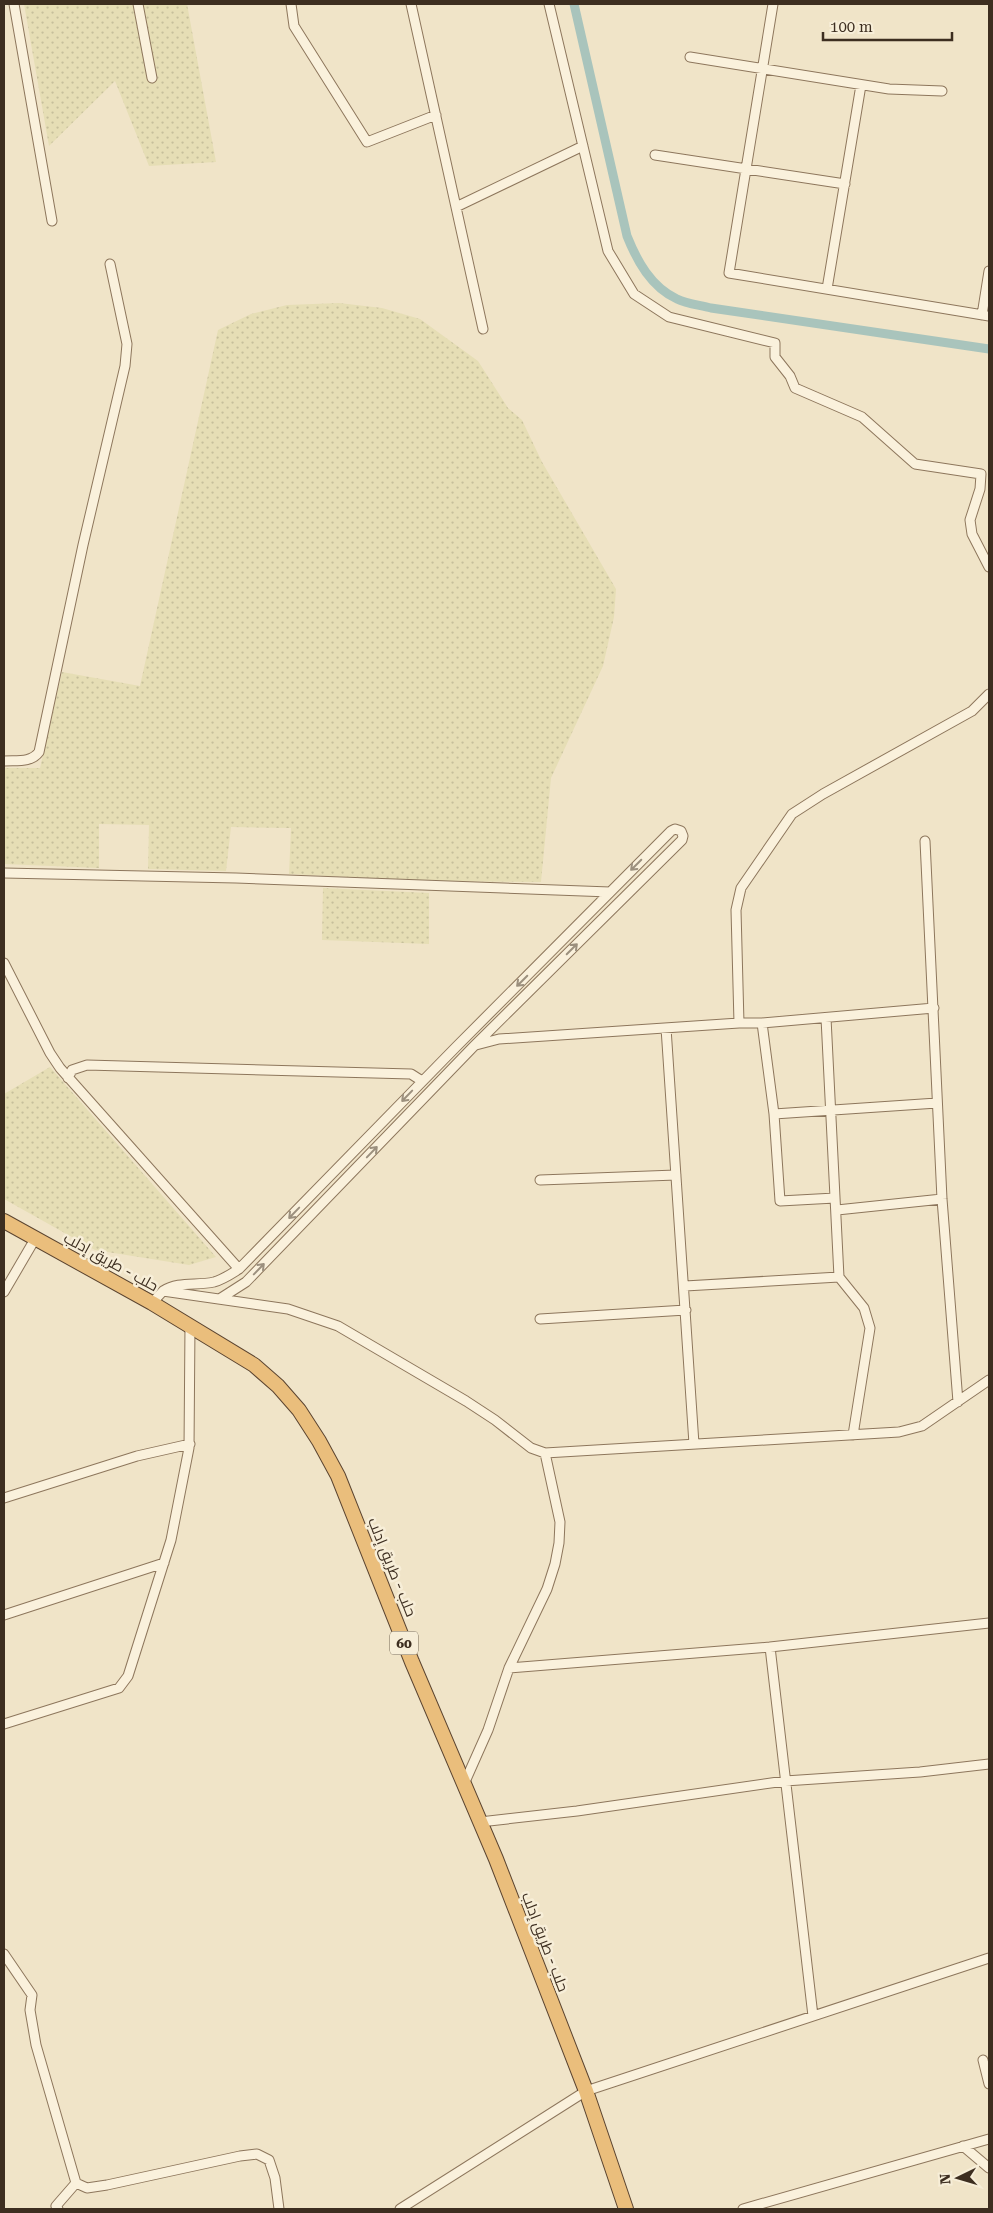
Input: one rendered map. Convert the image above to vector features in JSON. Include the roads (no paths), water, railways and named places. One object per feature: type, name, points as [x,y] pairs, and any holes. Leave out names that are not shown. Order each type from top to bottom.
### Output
[{"type":"highway","name":"حلب - طريق إدلب","points":[[4,1221],[152,1303],[254,1365],[299,1410],[319,1441],[338,1476],[412,1662],[480,1822],[586,2091],[626,2209]]},
{"type":"street","points":[[14,4],[52,221]]},
{"type":"street","points":[[138,4],[152,78]]},
{"type":"street","points":[[291,4],[294,26],[367,142],[436,115]]},
{"type":"street","points":[[411,4],[483,329]]},
{"type":"street","points":[[548,4],[608,251],[634,294],[670,317],[775,343],[774,357],[790,376],[795,388],[862,416],[915,464],[982,474],[980,489],[970,520],[972,534],[989,567]]},
{"type":"street","points":[[773,4],[729,273],[986,315],[989,271]]},
{"type":"street","points":[[690,57],[889,89],[942,91]]},
{"type":"street","points":[[827,289],[862,85]]},
{"type":"street","points":[[456,207],[583,146]]},
{"type":"street","points":[[655,155],[845,184]]},
{"type":"street","points":[[4,761],[30,760],[35,758],[39,752],[83,545],[125,366],[127,344],[110,264]]},
{"type":"street","points":[[739,1023],[736,910],[741,888],[792,814],[972,711],[989,694]]},
{"type":"street","points":[[152,1303],[163,1291],[172,1286],[213,1282],[239,1269],[422,1081],[671,831],[677,829],[682,831],[682,840],[474,1046],[246,1282],[221,1298]]},
{"type":"street","points":[[925,841],[942,1198],[958,1402]]},
{"type":"street","points":[[4,873],[236,878],[610,892]]},
{"type":"street","points":[[4,963],[50,1053],[68,1078],[239,1269]]},
{"type":"street","points":[[456,1047],[474,1046],[499,1039],[762,1023],[934,1008]]},
{"type":"street","points":[[826,1018],[839,1277],[864,1308],[870,1328],[853,1435]]},
{"type":"street","points":[[762,1023],[774,1114],[780,1200],[835,1198]]},
{"type":"street","points":[[666,1028],[685,1286],[694,1444]]},
{"type":"street","points":[[68,1078],[72,1070],[86,1065],[411,1074],[422,1081]]},
{"type":"street","points":[[774,1114],[937,1103]]},
{"type":"street","points":[[540,1180],[676,1175]]},
{"type":"street","points":[[836,1210],[942,1198]]},
{"type":"street","points":[[4,1292],[35,1238]]},
{"type":"street","points":[[685,1286],[839,1277]]},
{"type":"street","points":[[163,1291],[288,1308],[338,1326],[466,1401],[495,1420],[531,1448],[545,1453],[899,1432],[922,1426],[989,1380]]},
{"type":"street","points":[[540,1319],[686,1310]]},
{"type":"street","points":[[4,1724],[119,1688],[128,1676],[171,1540],[190,1444],[190,1325]]},
{"type":"street","points":[[4,1498],[137,1456],[190,1444]]},
{"type":"street","points":[[464,1784],[488,1730],[509,1668],[547,1589],[559,1543],[560,1522],[545,1453]]},
{"type":"street","points":[[4,1615],[164,1562]]},
{"type":"street","points":[[509,1668],[770,1647],[989,1623]]},
{"type":"street","points":[[770,1647],[814,2016]]},
{"type":"street","points":[[480,1822],[785,1781],[920,1772],[989,1764]]},
{"type":"street","points":[[4,1954],[32,1995],[30,2010],[36,2045],[76,2183],[87,2188],[216,2160],[257,2154],[269,2160],[275,2178],[279,2209]]},
{"type":"street","points":[[400,2209],[586,2091],[989,1958]]},
{"type":"street","points":[[983,2060],[989,2084]]},
{"type":"street","points":[[743,2209],[989,2139]]},
{"type":"street","points":[[963,2146],[989,2168]]},
{"type":"street","points":[[58,2209],[56,2206],[76,2183]]},
{"type":"waterway","points":[[574,4],[627,236],[640,264],[660,288],[681,301],[711,308],[989,349]]}]
